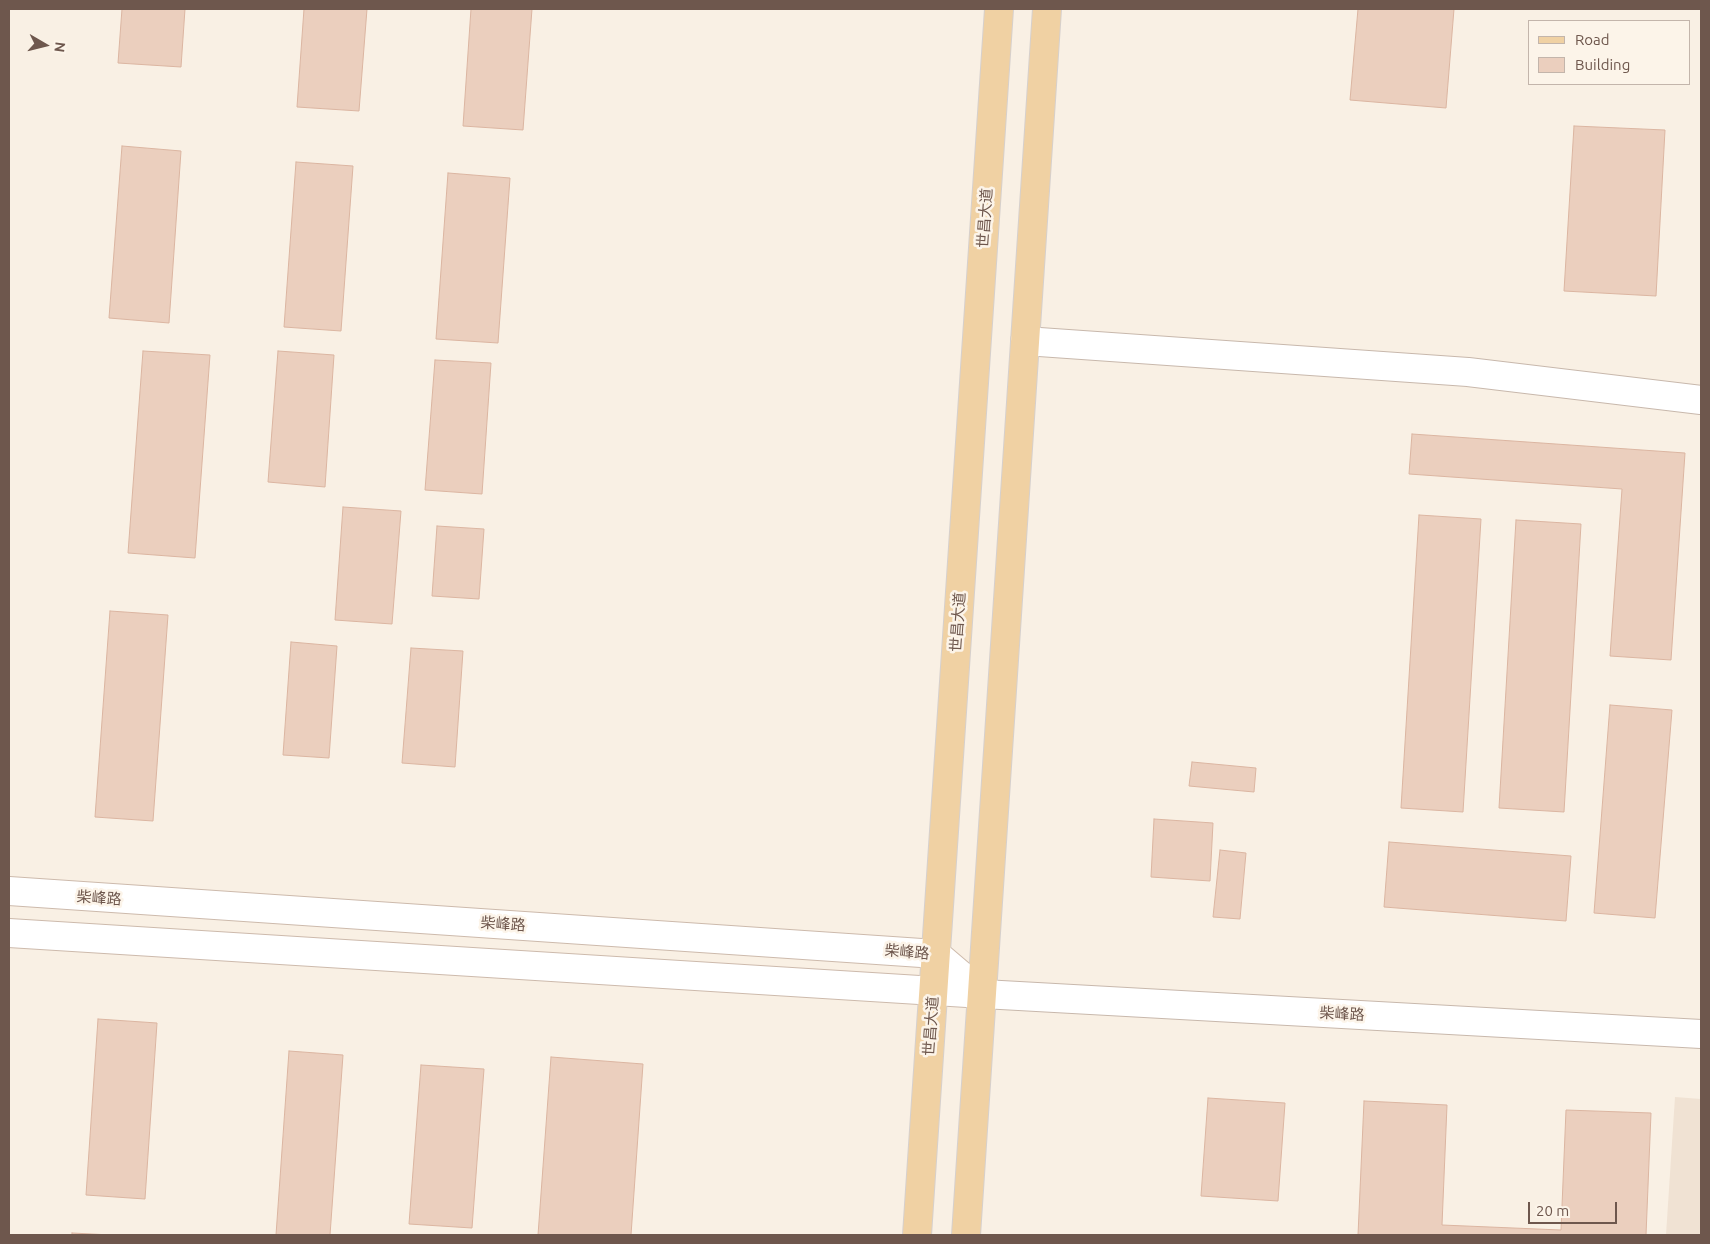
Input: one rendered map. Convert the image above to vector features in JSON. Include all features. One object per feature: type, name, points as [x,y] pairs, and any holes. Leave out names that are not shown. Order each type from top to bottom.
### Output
[{"type":"main road","name":"世昌大道","points":[[917,1235],[999,9]]},
{"type":"main road","points":[[966,1235],[1047,9]]},
{"type":"street","points":[[1025,342],[1468,372],[1701,400]]},
{"type":"street","name":"柴峰路","points":[[9,892],[936,954],[983,994]]},
{"type":"street","name":"柴峰路","points":[[9,933],[983,994],[1701,1034]]},
{"type":"shaded area","points":[[1675,1097],[1701,1099],[1701,1235],[1666,1235]]},
{"type":"building","points":[[122,9],[185,9],[181,67],[118,63]]},
{"type":"building","points":[[304,9],[367,9],[359,111],[297,107]]},
{"type":"building","points":[[471,9],[532,9],[523,130],[463,126]]},
{"type":"building","points":[[1358,9],[1454,9],[1446,108],[1350,100]]},
{"type":"building","points":[[1574,126],[1665,130],[1656,296],[1564,291]]},
{"type":"building","points":[[122,146],[181,151],[169,323],[109,318]]},
{"type":"building","points":[[296,162],[353,166],[341,331],[284,327]]},
{"type":"building","points":[[448,173],[510,178],[498,343],[436,339]]},
{"type":"building","points":[[143,351],[210,355],[195,558],[128,553]]},
{"type":"building","points":[[278,351],[334,355],[325,487],[268,482]]},
{"type":"building","points":[[435,360],[491,363],[482,494],[425,490]]},
{"type":"building","points":[[1412,434],[1685,453],[1671,660],[1610,656],[1622,489],[1409,474]]},
{"type":"building","points":[[343,507],[401,511],[392,624],[335,620]]},
{"type":"building","points":[[1419,515],[1481,519],[1463,812],[1401,808]]},
{"type":"building","points":[[1516,520],[1581,524],[1564,812],[1499,808]]},
{"type":"building","points":[[437,526],[484,529],[479,599],[432,596]]},
{"type":"building","points":[[110,611],[168,615],[153,821],[95,817]]},
{"type":"building","points":[[291,642],[337,646],[329,758],[283,755]]},
{"type":"building","points":[[411,648],[463,651],[455,767],[402,763]]},
{"type":"building","points":[[1610,705],[1672,710],[1655,918],[1594,913]]},
{"type":"building","points":[[1192,762],[1256,768],[1254,792],[1189,786]]},
{"type":"building","points":[[1154,819],[1213,823],[1210,881],[1151,877]]},
{"type":"building","points":[[1389,842],[1571,856],[1566,921],[1384,907]]},
{"type":"building","points":[[1220,850],[1246,853],[1240,919],[1213,917]]},
{"type":"building","points":[[98,1019],[157,1023],[145,1199],[86,1195]]},
{"type":"building","points":[[289,1051],[343,1055],[330,1235],[276,1235]]},
{"type":"building","points":[[551,1057],[643,1064],[631,1235],[538,1235]]},
{"type":"building","points":[[421,1065],[484,1069],[472,1228],[409,1224]]},
{"type":"building","points":[[1208,1098],[1285,1103],[1278,1201],[1201,1196]]},
{"type":"building","points":[[1364,1101],[1447,1105],[1442,1225],[1561,1230],[1566,1110],[1651,1113],[1646,1235],[1358,1235]]},
{"type":"building","points":[[72,1233],[111,1235],[72,1235]]}]
